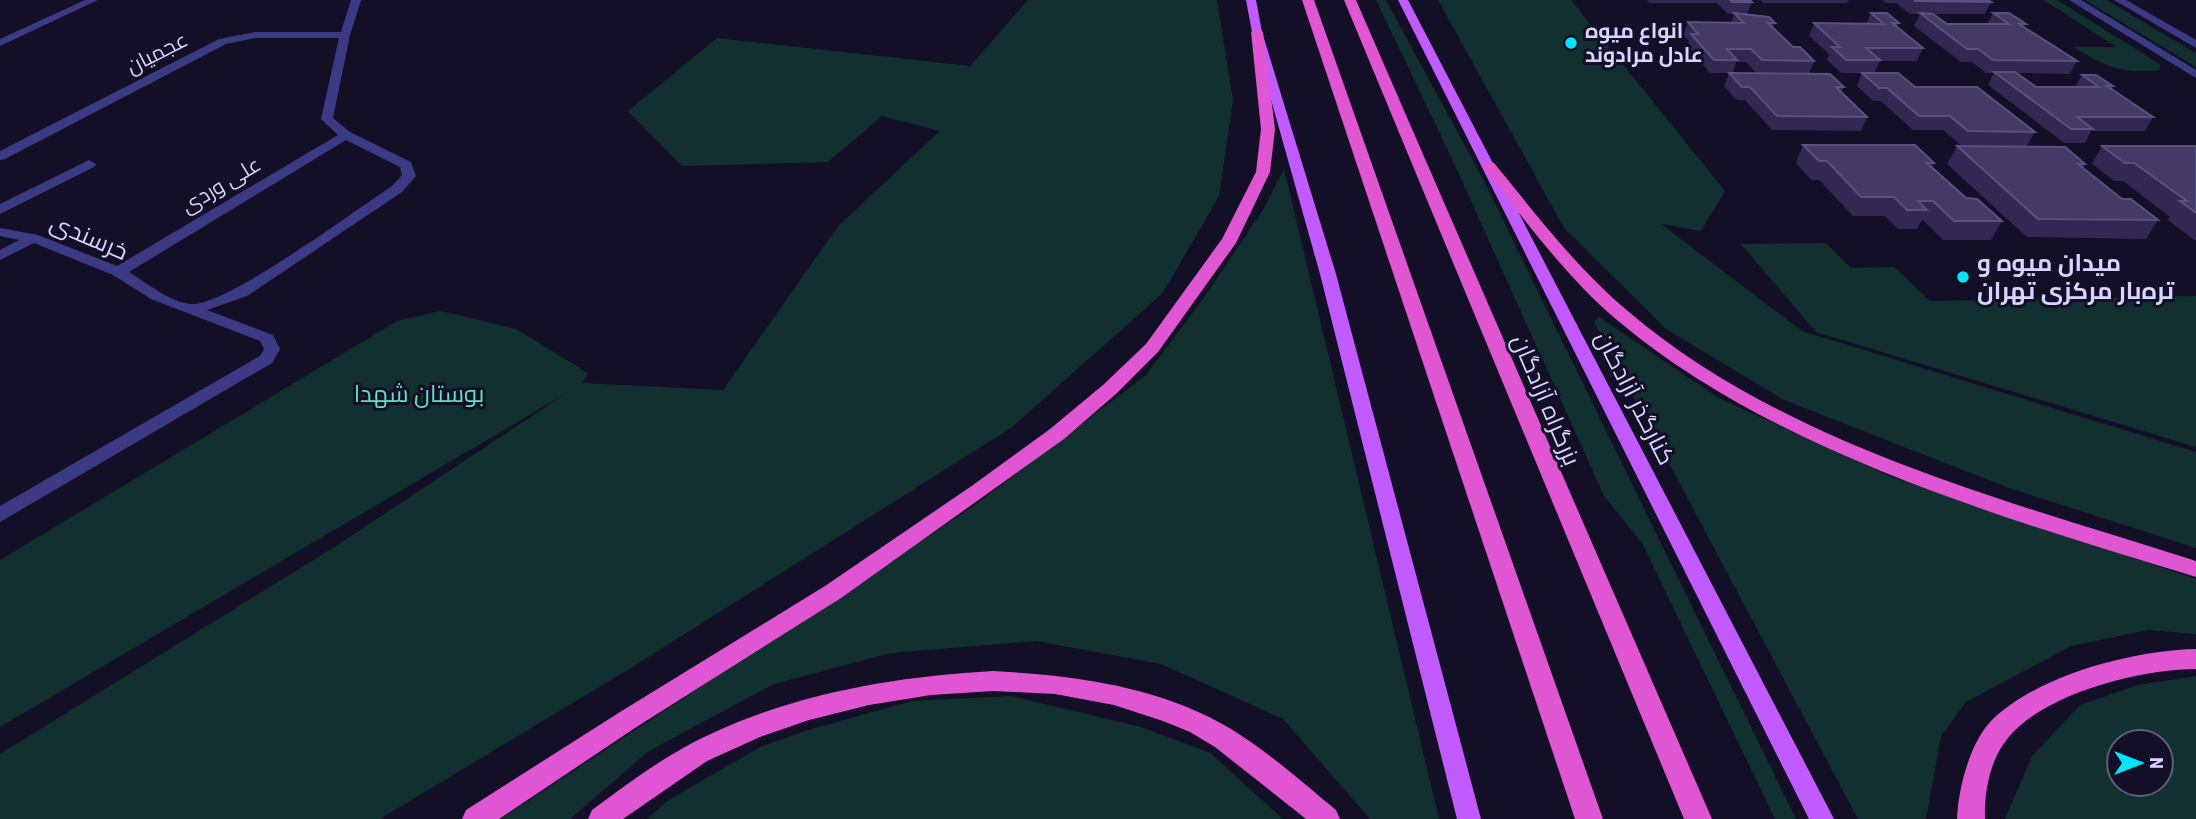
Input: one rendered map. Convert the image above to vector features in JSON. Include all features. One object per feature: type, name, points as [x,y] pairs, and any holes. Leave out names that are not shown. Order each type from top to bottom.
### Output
[{"type":"highway","points":[[1308,0],[1589,819]]},
{"type":"highway","name":"بزرگراه آزادگان","points":[[1350,0],[1698,819]]},
{"type":"highway","points":[[476,819],[629,719],[833,592],[980,490],[1057,434],[1110,389],[1152,348],[1230,240],[1263,172],[1268,129],[1257,32]]},
{"type":"highway","points":[[1489,166],[1569,264],[1610,305],[1671,353],[1720,383],[1779,415],[1914,474],[2196,569]]},
{"type":"highway","points":[[1971,819],[1973,786],[1999,729],[2038,700],[2107,673],[2178,658],[2196,659]]},
{"type":"highway","points":[[602,819],[696,754],[750,730],[815,709],[895,689],[985,681],[1080,687],[1143,702],[1207,728],[1279,778],[1326,819]]},
{"type":"main road","points":[[1251,0],[1257,32],[1328,274],[1469,819]]},
{"type":"main road","name":"کنارگذر آزادگان","points":[[1403,0],[1822,819]]},
{"type":"street","points":[[0,43],[93,0]]},
{"type":"street","points":[[194,308],[242,293],[397,189],[409,176],[406,165],[346,135],[327,119],[345,35],[356,0]]},
{"type":"street","points":[[2074,0],[2196,75]]},
{"type":"street","points":[[2119,0],[2196,45]]},
{"type":"street","name":"عجمیان","points":[[0,156],[223,41],[255,35],[345,35]]},
{"type":"street","name":"علی وردی","points":[[118,272],[346,135]]},
{"type":"street","points":[[0,210],[89,164]]},
{"type":"street","name":"خرسندی","points":[[0,232],[33,238],[118,272],[156,296],[194,308],[267,338],[272,349],[266,359],[0,515]]},
{"type":"street","points":[[0,256],[33,238]]},
{"type":"green space","name":"بوستان شهدا","points":[[1028,0],[1217,0],[1233,100],[1219,196],[1163,293],[1011,428],[626,671],[380,819],[0,819],[0,754],[336,546],[565,394],[0,727],[0,560],[397,321],[441,311],[516,329],[588,373],[582,383],[723,390],[838,226],[940,131],[882,116],[828,162],[682,166],[628,111],[717,38],[970,66]]},
{"type":"green space","points":[[1376,0],[1386,0],[1483,179],[1796,819],[1775,819],[1642,543],[1604,496],[1453,161]]},
{"type":"green space","points":[[1438,0],[1571,0],[1725,191],[1701,231],[1661,224],[1802,331],[2196,452],[2196,548],[2009,488],[1784,400],[1666,329],[1564,228]]},
{"type":"green space","points":[[2044,0],[2057,0],[2160,64],[2159,70],[2123,70],[2085,54],[2074,47],[2116,47]]},
{"type":"green space","points":[[2085,0],[2106,0],[2196,53],[2196,67]]},
{"type":"green space","points":[[1284,169],[1439,819],[1370,819],[1283,719],[1161,664],[1036,641],[891,653],[774,684],[649,751],[570,819],[501,819],[974,506],[1146,375],[1205,296],[1264,208]]},
{"type":"green space","points":[[1826,243],[1851,268],[1894,267],[1930,301],[2196,296],[2196,447],[1816,332],[1741,244]]},
{"type":"green space","points":[[1599,317],[1719,398],[1889,476],[2196,579],[2196,634],[2148,630],[2071,646],[1966,702],[1941,736],[1926,819],[1858,819],[1594,322]]},
{"type":"green space","points":[[2196,676],[2196,819],[2005,819],[2032,756],[2080,705],[2138,685]]},
{"type":"green space","points":[[1011,696],[1141,727],[1210,753],[1283,819],[647,819],[667,801],[760,747],[808,730],[912,701]]},
{"type":"building","points":[[1730,0],[1750,0],[1752,2],[1732,2]]},
{"type":"building","points":[[1914,0],[1988,0],[1991,2],[1916,1]]},
{"type":"building","points":[[1734,13],[1769,17],[1775,23],[1768,23],[1793,47],[1800,47],[1814,61],[1762,60],[1751,49],[1727,49],[1737,60],[1714,60],[1691,34],[1698,34],[1688,22],[1744,23]]},
{"type":"building","points":[[1871,13],[1887,13],[1899,23],[1892,23],[1923,48],[1866,48],[1880,60],[1846,60],[1832,47],[1840,47],[1814,23],[1884,24]]},
{"type":"building","points":[[1920,13],[1933,14],[1947,24],[2009,24],[1993,13],[2009,13],[2026,24],[2019,24],[2077,61],[1993,60],[1978,49],[1967,49]]},
{"type":"building","points":[[1994,72],[2015,72],[2036,87],[2099,87],[2082,75],[2096,75],[2113,86],[2107,86],[2153,117],[2077,117],[2093,129],[2071,129]]},
{"type":"building","points":[[1729,73],[1830,74],[1844,87],[1836,87],[1867,117],[1777,116],[1750,87],[1742,87]]},
{"type":"building","points":[[1862,73],[1898,73],[1915,87],[1977,87],[2035,132],[1968,131],[1950,116],[1919,116],[1887,88],[1879,88]]},
{"type":"building","points":[[1803,145],[1915,145],[1934,163],[1927,163],[1966,198],[1977,199],[2002,221],[1954,221],[1933,201],[1918,201],[1927,210],[1907,210],[1894,197],[1861,197],[1827,161],[1819,161]]},
{"type":"building","points":[[1957,146],[2065,147],[2085,164],[2078,164],[2122,199],[2131,199],[2158,220],[2038,219]]},
{"type":"building","points":[[2102,146],[2196,146],[2196,213],[2180,201],[2187,201],[2134,163],[2125,163]]},
{"type":"place","name":"انواع میوه عادل مرادوند","points":[[1571,43]]},
{"type":"place","name":"میدان میوه و تره‌بار مرکزی تهران","points":[[1963,277]]}]
